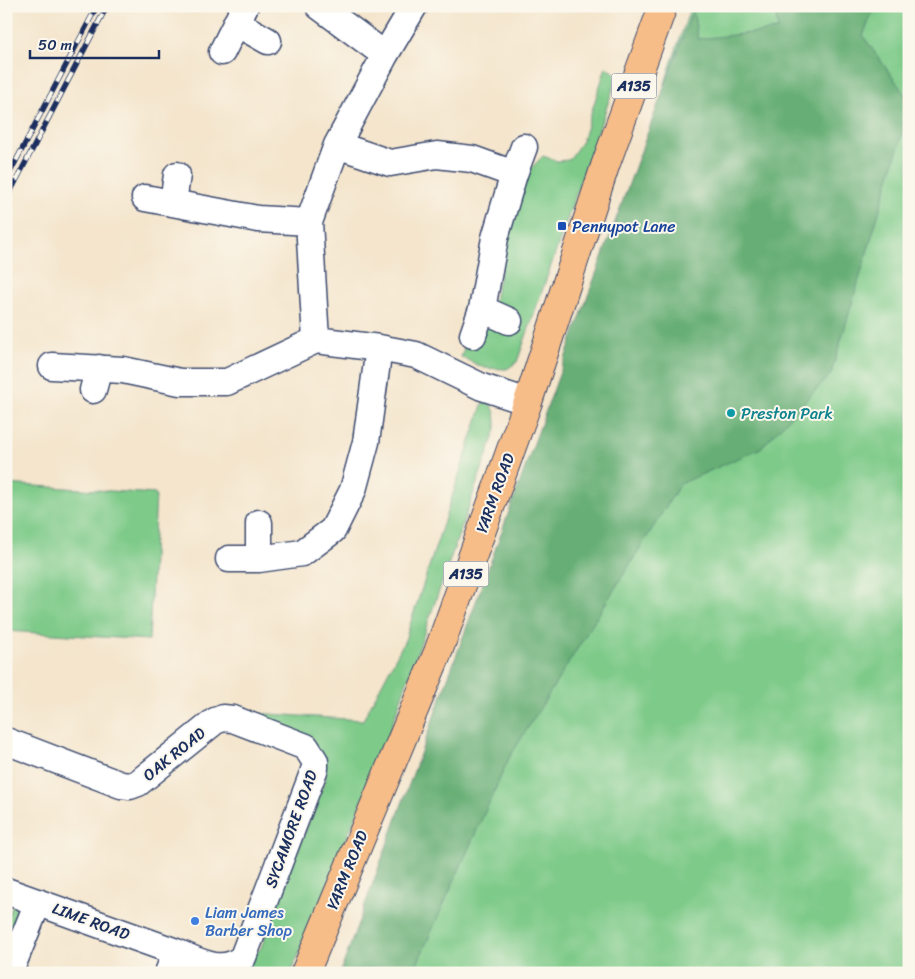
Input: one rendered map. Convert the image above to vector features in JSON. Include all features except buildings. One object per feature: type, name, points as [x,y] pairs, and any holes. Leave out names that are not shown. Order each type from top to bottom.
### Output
[{"type":"main road","name":"YARM ROAD","points":[[305,973],[438,652],[528,402],[605,166],[663,6]]},
{"type":"street","points":[[319,6],[385,55]]},
{"type":"street","points":[[316,340],[309,222],[337,145],[385,55],[414,6]]},
{"type":"street","points":[[222,52],[240,15],[268,40]]},
{"type":"street","points":[[337,145],[390,163],[437,155],[472,159],[514,174]]},
{"type":"street","points":[[473,335],[482,309],[495,238],[514,174],[524,148]]},
{"type":"street","points":[[173,203],[177,175]]},
{"type":"street","points":[[145,198],[258,219],[309,222]]},
{"type":"street","points":[[482,309],[509,321]]},
{"type":"street","points":[[52,366],[96,379],[123,370],[180,382],[227,382],[316,340],[416,355],[482,387],[528,402]]},
{"type":"street","points":[[229,559],[259,559],[302,553],[333,530],[353,490],[366,442],[379,348]]},
{"type":"street","points":[[259,523],[259,559]]},
{"type":"street","name":"OAK ROAD","points":[[6,742],[121,785],[130,786],[138,783],[215,721],[223,718],[233,719],[306,747],[311,753]]},
{"type":"street","name":"SYCAMORE ROAD","points":[[172,962],[228,967],[243,957],[315,768],[315,760],[311,753]]},
{"type":"street","name":"LIME ROAD","points":[[6,891],[38,902],[172,962]]},
{"type":"street","points":[[6,970],[13,964],[38,902]]},
{"type":"green space","name":"Preston Park","points":[[691,6],[909,6],[909,973],[345,973],[628,208],[669,70]]},
{"type":"green space","points":[[775,6],[875,6],[863,36],[909,100],[909,111],[831,374],[761,448],[680,484],[509,758],[413,973],[340,973],[693,9],[698,39],[778,30]]},
{"type":"green space","points":[[606,67],[618,75],[517,362],[507,369],[484,368],[461,357],[468,337],[494,300],[522,177],[543,156],[557,161],[569,160],[582,141]]},
{"type":"green space","points":[[484,399],[493,408],[496,429],[382,753],[291,973],[245,973],[250,955],[260,950],[280,898],[276,890],[287,863],[298,850],[326,778],[322,769],[238,712],[363,720],[405,640]]},
{"type":"green space","points":[[6,484],[156,494],[149,640],[6,631]]},
{"type":"green space","points":[[14,901],[26,906],[6,958],[6,914],[9,914]]},
{"type":"railway","points":[[6,180],[97,6]]},
{"type":"railway","points":[[6,200],[107,6]]},
{"type":"place","name":"Pennypot Lane","points":[[562,226]]},
{"type":"place","name":"Preston Park","points":[[731,413]]},
{"type":"place","name":"Liam James Barber Shop","points":[[195,921]]}]
